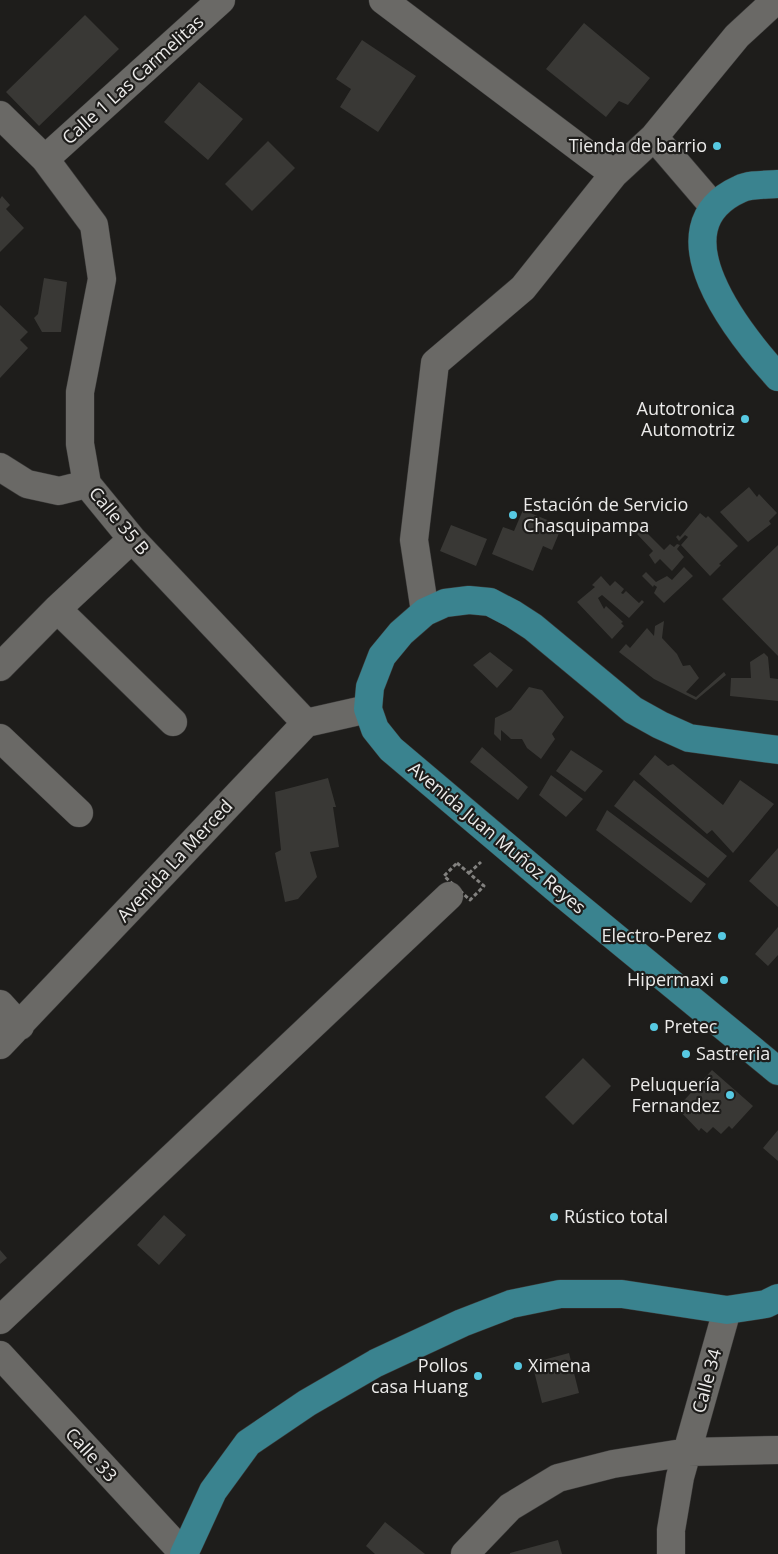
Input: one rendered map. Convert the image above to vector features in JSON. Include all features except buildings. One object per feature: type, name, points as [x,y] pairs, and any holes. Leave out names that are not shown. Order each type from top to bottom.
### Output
[{"type":"main road","points":[[778,184],[741,188],[714,207],[703,232],[704,258],[713,288],[737,325],[778,377]]},
{"type":"main road","points":[[368,709],[370,687],[382,656],[400,633],[425,612],[445,603],[468,600],[490,602],[533,627],[633,710],[660,726],[689,738],[778,750]]},
{"type":"main road","name":"Avenida Juan Muñoz Reyes","points":[[368,709],[375,728],[391,748],[405,761],[592,919],[778,1070]]},
{"type":"main road","points":[[184,1554],[213,1491],[248,1443],[306,1403],[376,1362],[462,1323],[511,1304],[560,1294],[622,1294],[727,1310],[766,1304],[778,1298]]},
{"type":"street","name":"Calle 1 Las Carmelitas","points":[[45,159],[221,0]]},
{"type":"street","points":[[383,0],[614,174]]},
{"type":"street","points":[[425,612],[414,540],[434,363],[523,288],[614,174],[654,137],[738,36],[776,0]]},
{"type":"street","name":"Calle 35 B","points":[[0,115],[45,159],[94,225],[102,279],[80,392],[80,444],[87,484],[132,540],[306,723]]},
{"type":"street","points":[[654,137],[714,207]]},
{"type":"street","points":[[0,466],[27,484],[60,491],[87,484]]},
{"type":"street","points":[[0,667],[57,610],[132,540]]},
{"type":"street","points":[[57,610],[173,722]]},
{"type":"street","points":[[306,723],[368,709]]},
{"type":"street","name":"Avenida La Merced","points":[[0,1045],[306,723]]},
{"type":"street","points":[[0,738],[79,813]]},
{"type":"street","points":[[0,1320],[449,896]]},
{"type":"street","points":[[0,1004],[20,1026]]},
{"type":"street","name":"Calle 34","points":[[671,1554],[671,1530],[680,1477],[727,1310]]},
{"type":"street","name":"Calle 33","points":[[0,1355],[184,1554]]},
{"type":"street","points":[[466,1554],[510,1506],[558,1478],[613,1464],[688,1452],[778,1450]]},
{"type":"path","points":[[470,873],[481,862]]},
{"type":"path","points":[[459,865],[477,880]]},
{"type":"place","name":"Tienda de barrio","points":[[717,146]]},
{"type":"place","name":"Autotronica Automotriz","points":[[745,419]]},
{"type":"place","name":"Estación de Servicio Chasquipampa","points":[[513,515]]},
{"type":"place","name":"Electro-Perez","points":[[722,936]]},
{"type":"place","name":"Hipermaxi","points":[[724,980]]},
{"type":"place","name":"Pretec","points":[[654,1027]]},
{"type":"place","name":"Sastreria","points":[[686,1054]]},
{"type":"place","name":"Peluquería Fernandez","points":[[730,1095]]},
{"type":"place","name":"Rústico total","points":[[554,1217]]},
{"type":"place","name":"Ximena","points":[[518,1366]]},
{"type":"place","name":"Pollos casa Huang","points":[[478,1376]]}]
